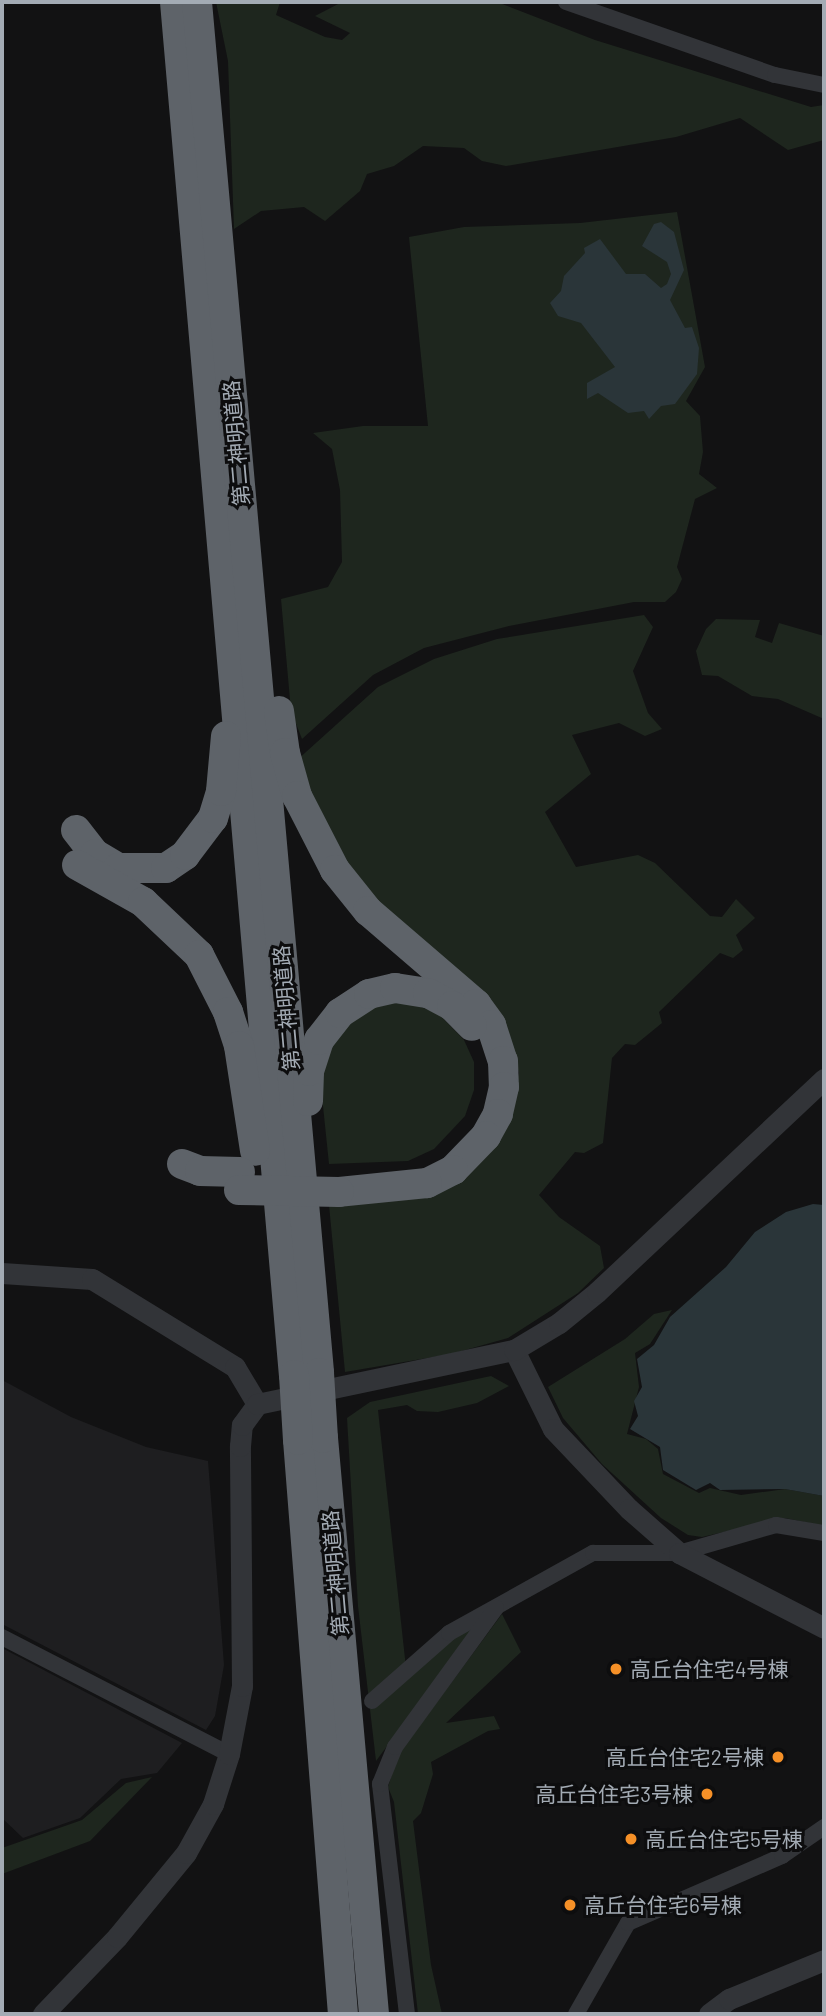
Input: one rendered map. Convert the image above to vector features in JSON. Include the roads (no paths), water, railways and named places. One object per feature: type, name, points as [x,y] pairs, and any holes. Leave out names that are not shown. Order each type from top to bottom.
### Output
[{"type":"highway","name":"第二神明道路","points":[[175,2],[187,156],[237,495],[236,690],[284,1288],[306,1374]]},
{"type":"highway","name":"第二神明道路","points":[[197,2],[237,495],[299,1156],[306,1374],[343,2014]]},
{"type":"highway","points":[[188,1175],[200,1171],[239,1181],[427,1183],[453,1170],[486,1136],[498,1114],[504,1087],[503,1061],[491,1025],[476,1004],[368,911],[335,870],[297,796],[285,753],[237,495]]},
{"type":"highway","points":[[76,830],[95,854],[118,868],[166,868],[185,855],[213,818],[236,690]]},
{"type":"highway","points":[[77,865],[117,885],[162,917],[199,956],[214,982],[239,1046],[265,1213],[284,1288]]},
{"type":"highway","points":[[299,1156],[309,1071],[318,1040],[340,1013],[369,994],[395,988],[428,993],[452,1006],[478,1034],[485,1055],[490,1078],[480,1119],[454,1150],[419,1168],[339,1183]]},
{"type":"highway","name":"第二神明道路","points":[[311,1439],[374,2014]]},
{"type":"street","points":[[566,2],[775,75],[824,85]]},
{"type":"street","points":[[43,2014],[110,1945],[186,1853],[213,1804],[229,1754],[242,1686],[240,1446],[242,1425],[257,1404],[514,1350],[559,1323],[597,1292],[824,1079]]},
{"type":"street","points":[[2,1273],[92,1279],[235,1367],[257,1404]]},
{"type":"street","points":[[514,1350],[553,1429],[629,1509],[679,1553],[824,1628]]},
{"type":"street","points":[[372,1701],[449,1633],[593,1553],[679,1553],[776,1525],[824,1533]]},
{"type":"street","points":[[407,2014],[380,1784],[396,1747],[499,1603]]},
{"type":"street","points":[[2,1636],[229,1754]]},
{"type":"street","points":[[576,2014],[628,1923],[782,1856],[824,1827]]},
{"type":"street","points":[[709,2014],[729,1999],[824,1960]]},
{"type":"place","name":"高丘台住宅4号棟","points":[[616,1669]]},
{"type":"place","name":"高丘台住宅2号棟","points":[[778,1757]]},
{"type":"place","name":"高丘台住宅3号棟","points":[[707,1794]]},
{"type":"place","name":"高丘台住宅5号棟","points":[[631,1839]]},
{"type":"place","name":"高丘台住宅6号棟","points":[[570,1905]]}]
